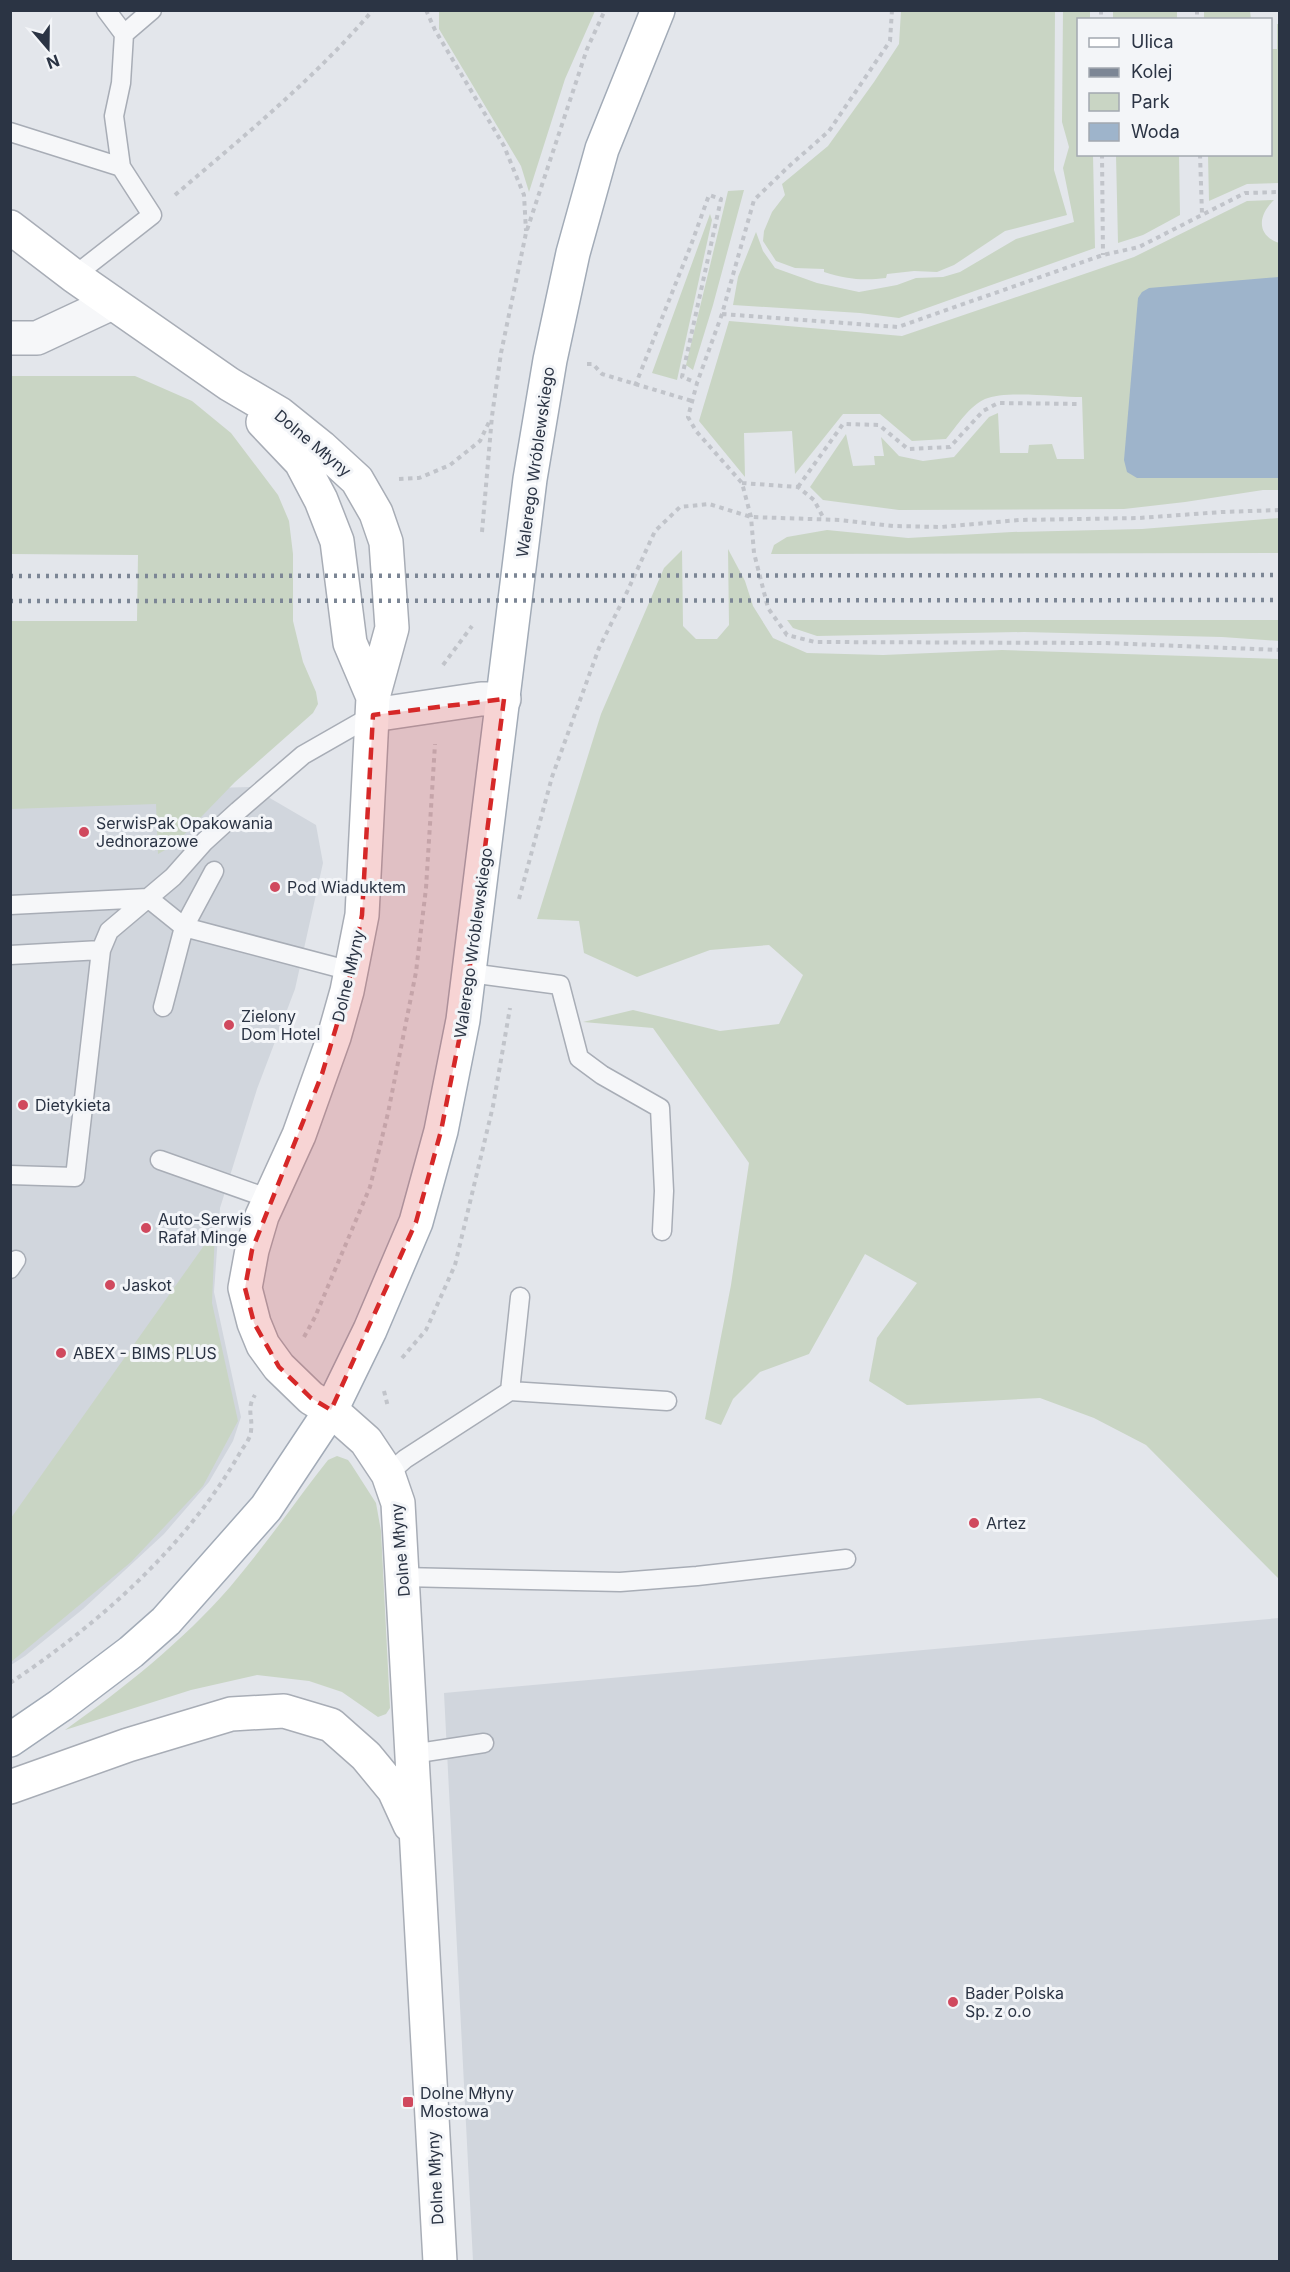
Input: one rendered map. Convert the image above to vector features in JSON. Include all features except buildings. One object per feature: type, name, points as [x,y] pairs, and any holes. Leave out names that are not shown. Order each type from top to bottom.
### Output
[{"type":"street","name":"Walerego Wróblewskiego","points":[[14,1730],[131,1652],[166,1620],[266,1508],[331,1410],[370,1330],[416,1222],[441,1131],[458,1050],[470,973],[530,478],[550,360],[573,253],[602,149],[658,10]]},
{"type":"street","name":"Dolne Młyny","points":[[10,227],[112,303],[229,384],[280,414],[321,447],[357,480],[376,513],[386,542],[392,628],[373,706],[362,915],[334,1037],[299,1136],[262,1216],[252,1250],[245,1288],[254,1323],[263,1345],[279,1367],[311,1398],[331,1410],[366,1441],[388,1474],[398,1503],[440,2262]]},
{"type":"street","points":[[10,338],[37,338],[112,303]]},
{"type":"street","name":"Dolne Młyny","points":[[229,384],[301,462],[321,501],[337,542],[350,643],[373,706]]},
{"type":"street","points":[[373,706],[504,699]]},
{"type":"street","points":[[10,1787],[128,1744],[231,1714],[284,1711],[331,1725],[366,1756],[394,1790],[415,1836]]},
{"type":"lane","points":[[75,276],[152,214],[121,166],[114,116],[121,83],[124,34],[106,10]]},
{"type":"lane","points":[[124,34],[152,10]]},
{"type":"lane","points":[[10,132],[121,166]]},
{"type":"lane","points":[[10,1175],[75,1177],[101,950],[109,931],[173,876],[221,827],[303,755],[373,706]]},
{"type":"lane","points":[[163,1007],[184,927],[214,871]]},
{"type":"lane","points":[[10,905],[148,898],[184,927],[351,970]]},
{"type":"lane","points":[[10,955],[101,950]]},
{"type":"lane","points":[[470,973],[561,985],[579,1058],[602,1075],[660,1108],[664,1191],[662,1231]]},
{"type":"lane","points":[[160,1160],[270,1199]]},
{"type":"lane","points":[[510,1391],[520,1297]]},
{"type":"lane","points":[[388,1474],[413,1454],[510,1391],[668,1401]]},
{"type":"lane","points":[[403,1577],[620,1582],[697,1576],[846,1559]]},
{"type":"lane","points":[[412,1754],[484,1743]]},
{"type":"path","points":[[152,214],[284,102],[345,44],[374,10]]},
{"type":"path","points":[[426,10],[435,30],[504,146],[524,195],[526,233]]},
{"type":"path","points":[[892,10],[890,41],[829,131],[754,200],[722,314],[697,383],[688,417],[696,431],[742,483],[751,517],[754,553],[768,608],[786,635],[815,642],[1106,643],[1280,650]]},
{"type":"path","points":[[1102,156],[1103,255]]},
{"type":"path","points":[[1200,156],[1202,214]]},
{"type":"path","points":[[722,314],[898,327],[1103,255],[1139,247],[1245,193],[1280,192]]},
{"type":"path","points":[[635,386],[709,195],[721,199],[682,377],[697,383]]},
{"type":"path","points":[[602,374],[635,386],[692,401]]},
{"type":"path","points":[[798,487],[843,424],[879,424],[908,449],[950,447],[983,411],[998,403],[1081,404]]},
{"type":"path","points":[[390,479],[419,478],[450,465],[480,441],[492,417]]},
{"type":"path","points":[[742,483],[798,487],[814,500],[824,520]]},
{"type":"path","points":[[516,908],[552,777],[599,648],[655,531],[680,507],[710,504],[751,517],[941,527],[1019,520],[1139,518],[1280,510]]},
{"type":"path","points":[[302,1340],[315,1317],[370,1187],[388,1113],[418,951],[426,888],[435,742]]},
{"type":"path","points":[[402,1358],[426,1330],[455,1265],[493,1106],[515,979]]},
{"type":"path","points":[[382,1383],[388,1408],[397,1429],[413,1454]]},
{"type":"path","points":[[10,1683],[35,1667],[114,1604],[170,1548],[217,1490],[252,1432],[250,1403],[260,1386]]},
{"type":"highlighted area","points":[[504,699],[463,1020],[441,1131],[416,1222],[331,1410],[311,1398],[279,1367],[254,1323],[245,1288],[252,1250],[322,1074],[347,991],[362,915],[373,715]]},
{"type":"shaded area","points":[[251,787],[316,825],[323,863],[295,989],[257,1089],[220,1208],[214,1292],[241,1417],[233,1441],[209,1482],[164,1534],[83,1609],[11,1665],[11,793]]},
{"type":"shaded area","points":[[1279,1618],[1279,2261],[473,2261],[444,1693]]},
{"type":"green space","points":[[439,11],[595,11],[565,79],[529,192],[521,166],[439,29]]},
{"type":"green space","points":[[901,11],[1055,11],[1054,170],[1067,215],[1005,231],[954,265],[937,272],[914,271],[887,274],[886,278],[847,278],[824,272],[824,269],[795,268],[776,261],[763,241],[764,231],[772,212],[785,195],[782,184],[828,146],[874,82],[899,44]]},
{"type":"green space","points":[[1063,11],[1090,11],[1090,18],[1077,18],[1077,156],[1093,156],[1095,248],[899,318],[860,313],[733,305],[738,277],[756,232],[763,251],[775,268],[817,283],[859,292],[897,285],[916,278],[943,277],[960,272],[1016,239],[1074,222],[1063,168],[1069,147],[1062,122]]},
{"type":"green space","points":[[1113,11],[1177,11],[1177,18],[1113,18]]},
{"type":"green space","points":[[1204,11],[1250,11],[1251,18],[1204,18]]},
{"type":"green space","points":[[1277,24],[1280,24],[1279,183],[1247,184],[1209,201],[1208,156],[1272,156],[1272,49],[1277,49]]},
{"type":"green space","points":[[1116,156],[1179,156],[1180,215],[1143,235],[1118,243]]},
{"type":"green space","points":[[744,190],[693,370],[686,365],[728,191]]},
{"type":"green space","points":[[1274,200],[1262,218],[1262,224],[1266,235],[1279,243],[1279,490],[1263,490],[1124,509],[899,510],[823,500],[810,487],[846,434],[853,466],[875,465],[874,456],[884,456],[881,437],[899,456],[923,461],[954,457],[989,417],[998,413],[1000,453],[1028,453],[1029,445],[1052,444],[1057,459],[1084,459],[1082,397],[1018,394],[994,396],[979,402],[946,439],[912,441],[880,414],[843,414],[795,474],[792,431],[744,433],[745,477],[699,421],[729,321],[902,336],[1134,257],[1247,201]]},
{"type":"green space","points":[[710,214],[712,220],[677,380],[652,373]]},
{"type":"green space","points":[[11,376],[135,376],[192,401],[231,433],[278,495],[289,521],[293,554],[293,621],[303,662],[316,692],[318,704],[313,713],[235,782],[174,845],[158,854],[156,804],[11,809],[11,621],[137,621],[138,555],[11,554]]},
{"type":"green space","points":[[1279,518],[1279,553],[771,554],[774,545],[787,537],[827,530],[908,538],[1012,532],[1142,529]]},
{"type":"green space","points":[[728,549],[745,581],[753,606],[773,638],[807,653],[883,655],[1002,650],[1279,659],[1279,1579],[1146,1445],[1094,1418],[1040,1398],[907,1405],[869,1381],[877,1338],[917,1283],[865,1254],[809,1354],[760,1372],[733,1399],[721,1425],[705,1419],[731,1285],[749,1163],[653,1028],[583,1022],[633,1010],[720,1031],[779,1024],[803,975],[769,945],[710,950],[637,977],[584,953],[579,921],[537,919],[601,714],[664,568],[682,550],[683,626],[696,639],[717,639],[729,625]]},
{"type":"green space","points":[[787,620],[1279,620],[1280,641],[1222,637],[1024,632],[817,636],[793,628]]},
{"type":"green space","points":[[215,1230],[212,1303],[238,1421],[203,1486],[131,1562],[11,1662],[11,1518]]},
{"type":"green space","points":[[337,1456],[348,1460],[376,1503],[381,1531],[390,1708],[386,1714],[378,1717],[342,1692],[309,1681],[257,1675],[191,1690],[65,1730],[130,1681],[212,1607],[268,1540],[328,1460]]},
{"type":"water","points":[[1279,277],[1279,478],[1137,478],[1127,472],[1124,460],[1138,298],[1142,292],[1149,288]]},
{"type":"railway","points":[[10,576],[1280,575]]},
{"type":"railway","points":[[10,601],[1280,600]]},
{"type":"place","name":"SerwisPak Opakowania Jednorazowe","points":[[84,832]]},
{"type":"place","name":"Pod Wiaduktem","points":[[275,887]]},
{"type":"place","name":"Zielony Dom Hotel","points":[[229,1025]]},
{"type":"place","name":"Dietykieta","points":[[23,1105]]},
{"type":"place","name":"Auto-Serwis Rafał Minge","points":[[146,1228]]},
{"type":"place","name":"Jaskot","points":[[110,1285]]},
{"type":"place","name":"ABEX - BIMS PLUS","points":[[61,1353]]},
{"type":"place","name":"Artez","points":[[974,1523]]},
{"type":"place","name":"Bader Polska Sp. z o.o","points":[[953,2002]]},
{"type":"place","name":"Dolne Młyny Mostowa","points":[[408,2102]]}]
